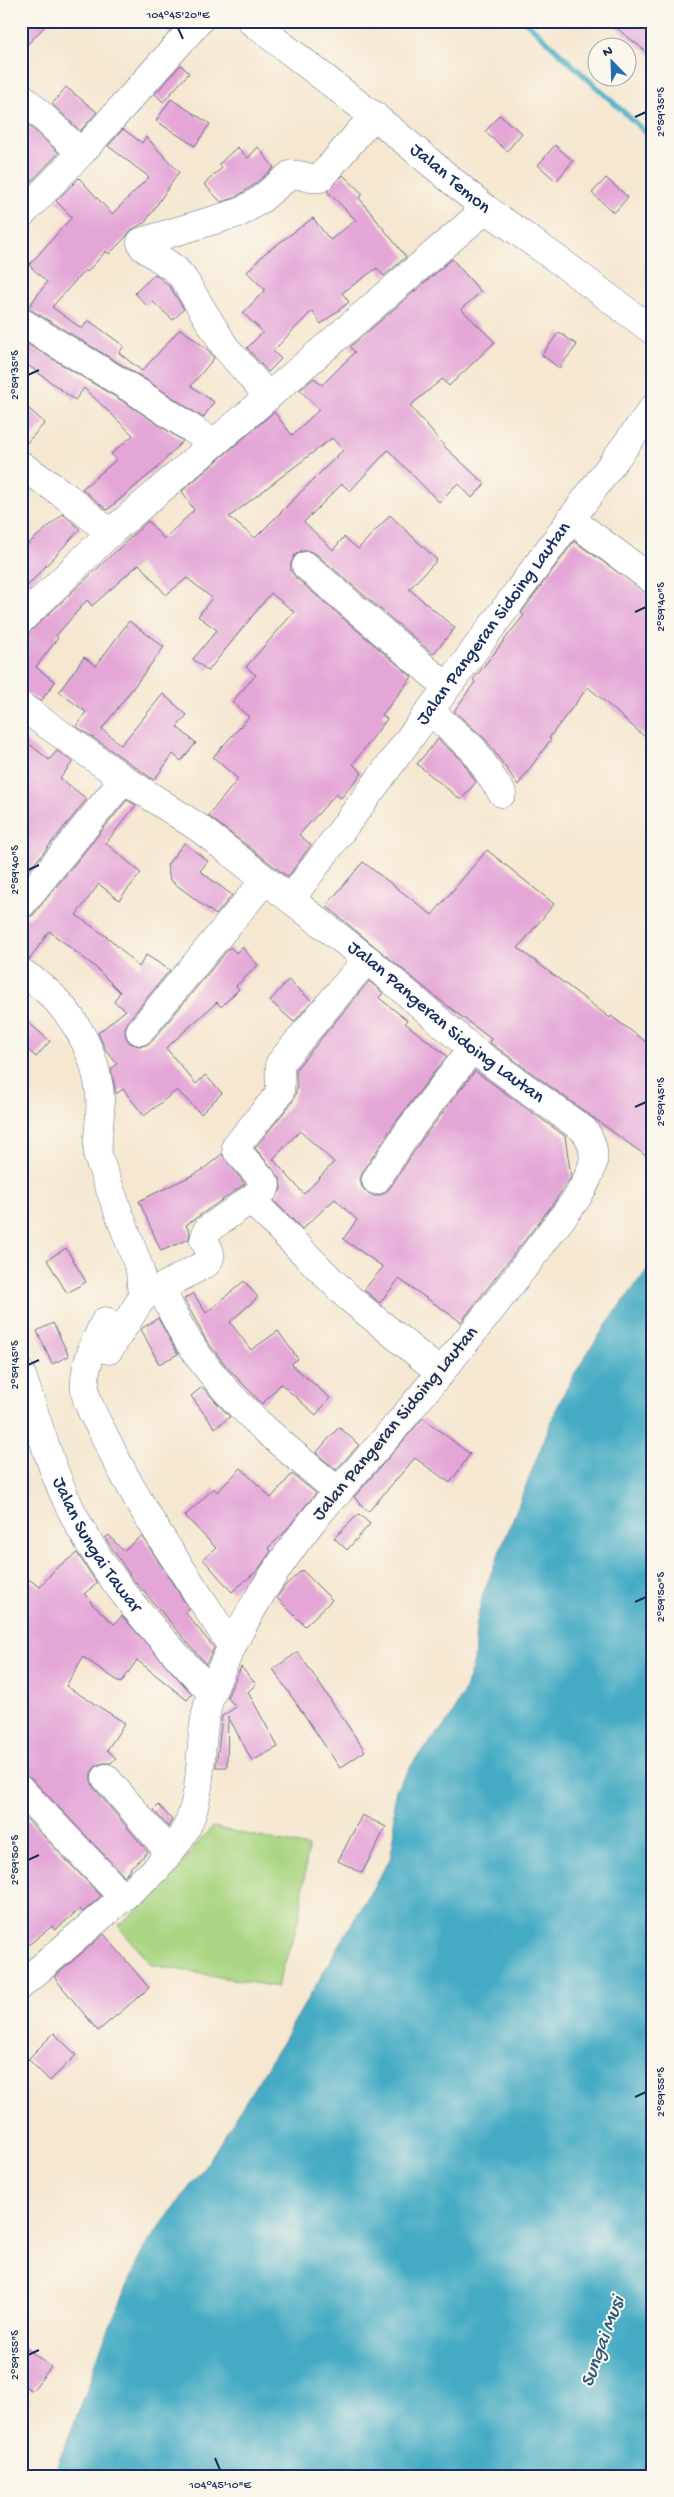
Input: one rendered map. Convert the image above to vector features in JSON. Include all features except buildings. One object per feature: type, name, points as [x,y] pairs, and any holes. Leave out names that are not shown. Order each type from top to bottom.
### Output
[{"type":"street","points":[[23,209],[81,153],[199,21]]},
{"type":"street","name":"Jalan Temon","points":[[251,21],[374,115],[486,208],[653,331]]},
{"type":"street","points":[[21,96],[81,153]]},
{"type":"street","points":[[268,396],[225,347],[179,273],[143,247],[141,242],[241,212],[260,200],[290,175],[296,174],[314,179],[320,178],[374,115]]},
{"type":"street","points":[[21,620],[110,533],[486,208]]},
{"type":"street","points":[[21,322],[136,392],[213,443]]},
{"type":"street","name":"Jalan Pangeran Sidoing Lautan","points":[[21,1985],[156,1868],[169,1852],[188,1824],[195,1804],[200,1744],[212,1693],[235,1642],[256,1605],[310,1524],[441,1373],[493,1309],[582,1189],[593,1162],[590,1138],[584,1130],[472,1049],[367,959],[291,899],[653,408]]},
{"type":"street","points":[[21,465],[67,497],[110,533]]},
{"type":"street","points":[[570,519],[653,580]]},
{"type":"street","points":[[306,566],[447,687]]},
{"type":"street","points":[[21,706],[124,779],[199,828],[291,899]]},
{"type":"street","points":[[430,711],[473,749],[502,793]]},
{"type":"street","points":[[21,905],[124,779]]},
{"type":"street","points":[[140,1031],[264,880]]},
{"type":"street","points":[[99,1348],[110,1349],[152,1293],[207,1263],[211,1259],[211,1254],[204,1240],[207,1230],[265,1190],[266,1185],[236,1151],[236,1146],[280,1093],[280,1063],[367,959]]},
{"type":"street","points":[[21,972],[47,989],[61,1003],[86,1044],[97,1076],[100,1097],[96,1142],[98,1157],[140,1270],[152,1293],[171,1313],[194,1352],[217,1380],[267,1432],[339,1492]]},
{"type":"street","points":[[376,1180],[410,1129],[472,1049]]},
{"type":"street","points":[[250,1200],[349,1298],[441,1373]]},
{"type":"street","points":[[105,1321],[99,1348],[85,1389],[94,1414],[124,1476],[235,1642]]},
{"type":"street","name":"Jalan Sungai Tawar","points":[[21,1373],[29,1424],[93,1551],[115,1583],[179,1658],[212,1693]]},
{"type":"street","points":[[106,1778],[169,1852]]},
{"type":"street","points":[[21,1790],[123,1897]]},
{"type":"green space","points":[[212,1827],[308,1847],[300,1915],[277,1987],[152,1965],[118,1926],[149,1900]]},
{"type":"water","name":"Sungai Musi","points":[[653,1262],[653,2476],[53,2476],[86,2393],[101,2347],[144,2248],[208,2162],[280,2046],[390,1859],[395,1831],[393,1804],[396,1789],[417,1757],[450,1719],[463,1694],[474,1662],[476,1626],[483,1594],[556,1410],[588,1352]]},
{"type":"waterway","points":[[525,21],[653,139]]}]
